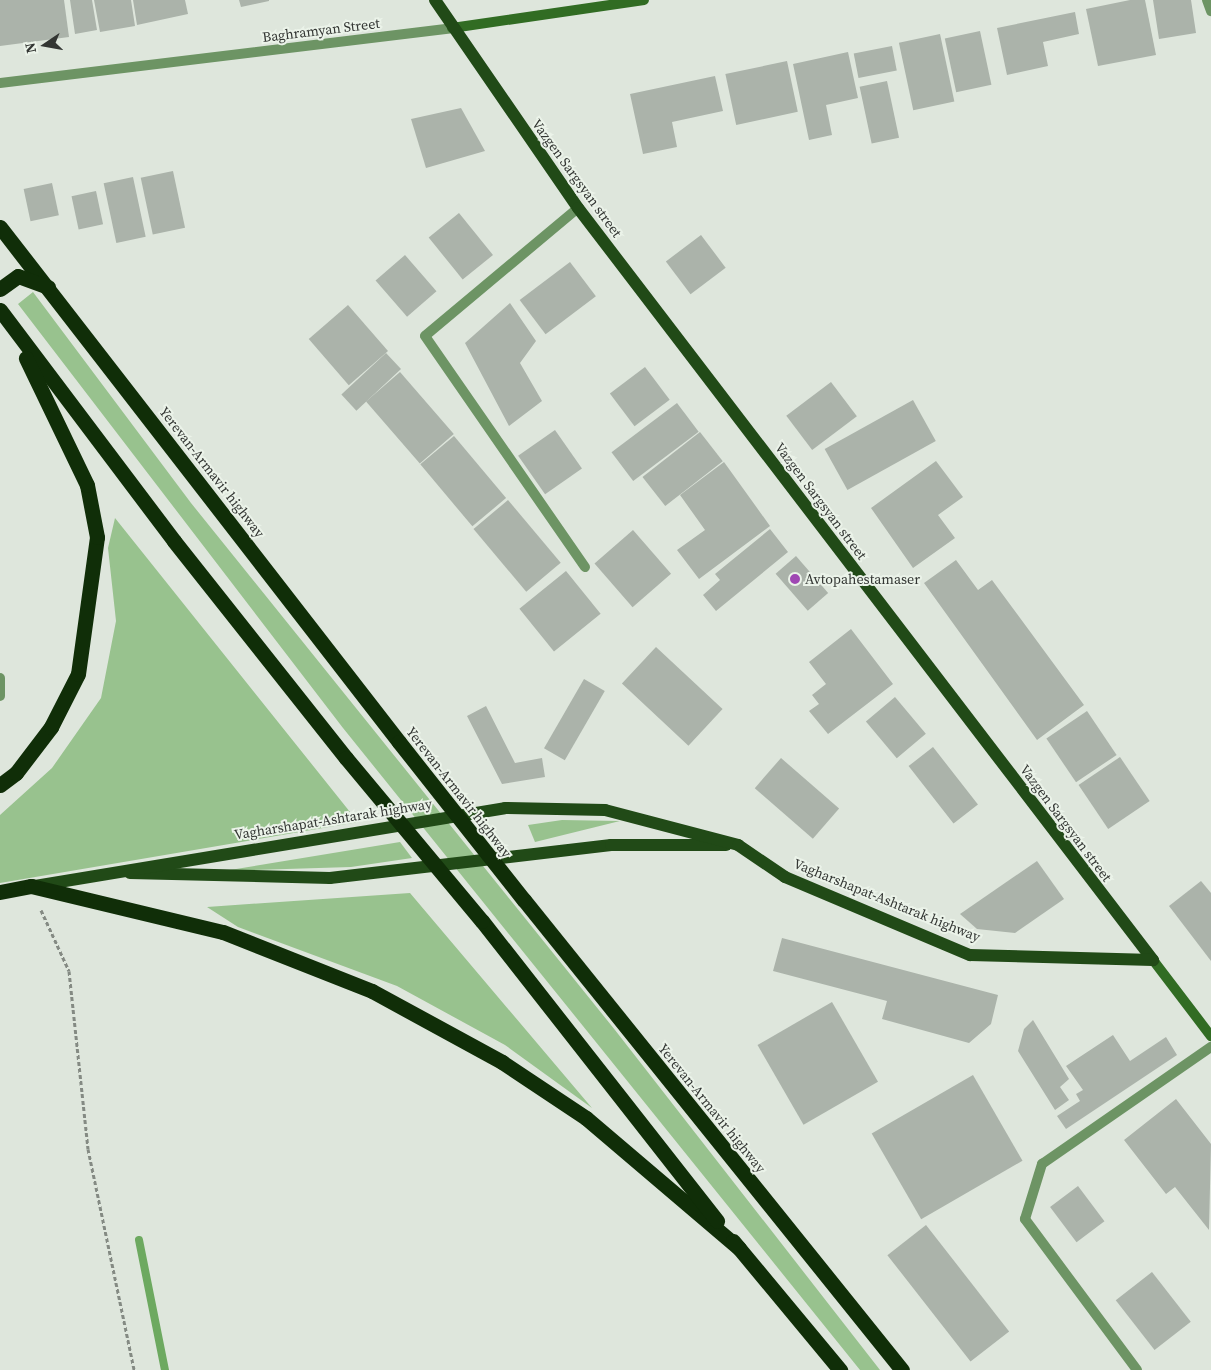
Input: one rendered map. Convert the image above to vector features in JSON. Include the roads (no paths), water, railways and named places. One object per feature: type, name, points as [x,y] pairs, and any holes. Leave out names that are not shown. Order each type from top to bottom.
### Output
[{"type":"highway","name":"Yerevan-Armavir highway","points":[[0,227],[49,287],[399,742],[902,1370]]},
{"type":"highway","points":[[0,289],[18,276],[49,287]]},
{"type":"highway","points":[[0,310],[174,542],[346,758],[482,921],[739,1248],[840,1370]]},
{"type":"highway","points":[[0,310],[64,429],[87,485],[97,537],[78,674],[51,728],[16,773],[0,785]]},
{"type":"highway","points":[[31,886],[223,932],[372,991],[502,1062],[586,1118],[739,1248]]},
{"type":"highway","name":"Vagharshapat-Ashtarak highway","points":[[0,892],[31,886]]},
{"type":"main road","name":"Vazgen Sargsyan street","points":[[435,0],[452,28],[578,208],[1211,1036]]},
{"type":"main road","name":"Baghramyan Street","points":[[452,28],[644,0]]},
{"type":"main road","name":"Vagharshapat-Ashtarak highway","points":[[31,886],[109,871],[505,808],[605,810],[738,845],[785,877],[970,955],[1153,960]]},
{"type":"main road","name":"Vagharshapat-Ashtarak highway","points":[[109,871],[218,878],[330,878],[611,845],[738,845]]},
{"type":"street","points":[[1207,0],[1211,11]]},
{"type":"street","name":"Baghramyan Street","points":[[0,83],[452,28]]},
{"type":"street","points":[[578,208],[425,336],[585,567]]},
{"type":"street","points":[[0,678],[0,696]]},
{"type":"street","points":[[1137,1370],[1025,1219],[1042,1164],[1211,1047]]},
{"type":"waterway","points":[[139,1240],[165,1370]]},
{"type":"place","name":"Avtopahestamaser","points":[[795,579]]}]
